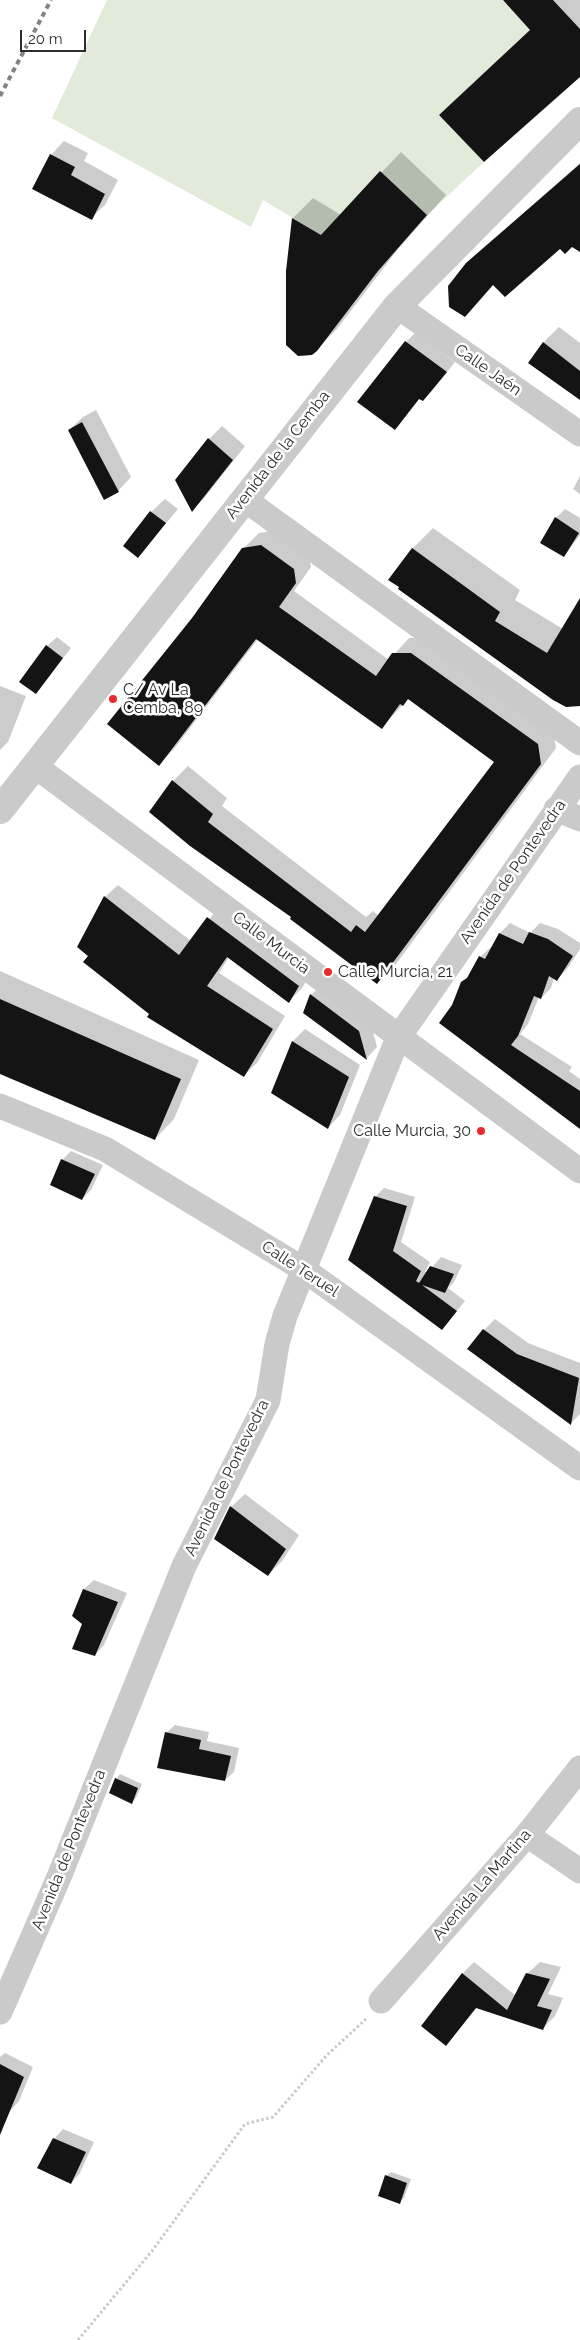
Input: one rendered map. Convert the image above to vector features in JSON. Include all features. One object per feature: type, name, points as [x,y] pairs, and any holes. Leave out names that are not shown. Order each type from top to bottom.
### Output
[{"type":"street","name":"Avenida de la Cemba","points":[[0,810],[397,306],[580,121]]},
{"type":"street","name":"Calle Jaén","points":[[397,306],[580,434]]},
{"type":"street","points":[[244,498],[580,743]]},
{"type":"street","name":"Calle Murcia","points":[[35,766],[398,1038],[580,1171]]},
{"type":"street","name":"Avenida de Pontevedra","points":[[0,2012],[59,1877],[184,1566],[268,1400],[277,1344],[304,1269],[398,1038],[580,777]]},
{"type":"street","points":[[556,810],[580,819]]},
{"type":"street","name":"Calle Teruel","points":[[0,1106],[104,1149],[304,1269],[580,1468]]},
{"type":"street","name":"Avenida La Martina","points":[[381,2001],[526,1834],[580,1768]]},
{"type":"street","points":[[526,1834],[580,1871]]},
{"type":"path","points":[[78,2340],[152,2251],[245,2124],[273,2117],[327,2055],[366,2020],[381,2001]]},
{"type":"green space","points":[[107,0],[503,0],[531,30],[439,115],[484,162],[427,215],[380,171],[329,227],[329,240],[263,200],[251,227],[52,118]]},
{"type":"building","points":[[503,0],[553,0],[580,29],[580,77],[484,162],[439,115],[530,30]]},
{"type":"building","points":[[50,154],[75,167],[71,175],[105,194],[92,220],[32,189]]},
{"type":"building","points":[[580,164],[580,252],[572,247],[565,254],[560,249],[505,297],[493,285],[465,317],[449,307],[448,286],[466,263]]},
{"type":"building","points":[[380,171],[427,215],[378,271],[317,351],[312,355],[298,356],[286,345],[286,271],[292,218],[321,235]]},
{"type":"building","points":[[405,341],[447,372],[423,401],[419,399],[395,430],[357,402]]},
{"type":"building","points":[[543,342],[580,371],[580,400],[528,363]]},
{"type":"building","points":[[82,422],[119,492],[104,500],[68,430]]},
{"type":"building","points":[[208,438],[233,460],[192,512],[175,480]]},
{"type":"building","points":[[150,511],[166,523],[138,558],[123,546]]},
{"type":"building","points":[[555,517],[579,533],[564,557],[540,543]]},
{"type":"building","points":[[261,545],[294,569],[296,583],[279,607],[376,676],[392,653],[411,653],[538,744],[541,764],[377,984],[290,919],[291,917],[190,846],[149,812],[172,780],[213,814],[208,822],[351,932],[356,925],[365,932],[494,762],[408,699],[403,706],[400,704],[382,729],[256,639],[159,766],[107,724],[192,618],[242,548]]},
{"type":"building","points":[[412,548],[500,612],[495,621],[547,653],[580,598],[580,706],[566,707],[553,700],[388,580]]},
{"type":"building","points":[[46,645],[63,658],[36,694],[19,682]]},
{"type":"building","points":[[104,896],[179,955],[207,917],[299,986],[289,1003],[227,957],[207,986],[273,1029],[244,1077],[147,1017],[149,1014],[83,962],[88,956],[77,947]]},
{"type":"building","points":[[529,932],[548,939],[573,956],[557,981],[549,976],[541,999],[534,996],[518,1036],[511,1045],[580,1091],[580,1129],[439,1023],[452,1005],[461,982],[467,978],[479,956],[485,959],[499,933],[523,944]]},
{"type":"building","points":[[310,994],[359,1031],[367,1060],[303,1013]]},
{"type":"building","points":[[0,999],[181,1079],[155,1140],[0,1074]]},
{"type":"building","points":[[292,1041],[349,1077],[328,1129],[271,1093]]},
{"type":"building","points":[[61,1159],[95,1174],[82,1200],[50,1185]]},
{"type":"building","points":[[374,1196],[407,1206],[393,1251],[421,1271],[416,1281],[419,1283],[430,1266],[454,1274],[445,1293],[422,1285],[457,1311],[442,1330],[348,1260]]},
{"type":"building","points":[[483,1329],[517,1354],[579,1378],[571,1425],[467,1349]]},
{"type":"building","points":[[230,1506],[286,1549],[268,1576],[214,1539]]},
{"type":"building","points":[[83,1589],[118,1602],[95,1656],[72,1649],[82,1624],[72,1616]]},
{"type":"building","points":[[165,1732],[201,1740],[199,1749],[231,1756],[225,1781],[157,1768]]},
{"type":"building","points":[[115,1778],[138,1788],[132,1804],[109,1793]]},
{"type":"building","points":[[462,1973],[507,2010],[526,1973],[550,1979],[537,2006],[552,2010],[543,2030],[476,2008],[446,2046],[421,2026]]},
{"type":"building","points":[[0,2064],[24,2077],[0,2135]]},
{"type":"building","points":[[53,2138],[86,2152],[71,2184],[37,2168]]},
{"type":"building","points":[[385,2175],[407,2183],[400,2204],[378,2196]]},
{"type":"railway","points":[[0,96],[51,0]]},
{"type":"place","name":"C/ Av La Cemba, 89","points":[[113,699]]},
{"type":"place","name":"Calle Murcia, 21","points":[[328,972]]},
{"type":"place","name":"Calle Murcia, 30","points":[[481,1131]]}]
